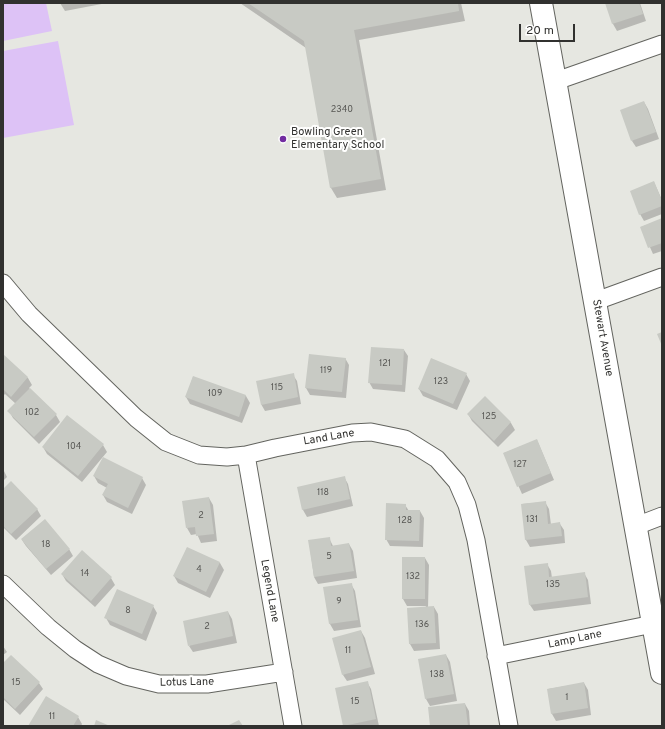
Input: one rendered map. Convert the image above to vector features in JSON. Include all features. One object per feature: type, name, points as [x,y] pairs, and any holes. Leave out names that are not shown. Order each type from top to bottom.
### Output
[{"type":"street","name":"Stewart Avenue","points":[[541,3],[596,301],[662,674]]},
{"type":"street","points":[[556,82],[662,44]]},
{"type":"street","points":[[596,301],[662,277]]},
{"type":"street","name":"Land Lane","points":[[3,283],[35,320],[136,418],[166,442],[199,455],[227,457],[246,455],[352,433],[371,432],[405,439],[437,459],[457,482],[467,505],[476,540],[509,726]]},
{"type":"street","name":"Legend Lane","points":[[246,455],[293,726]]},
{"type":"street","points":[[636,526],[662,516]]},
{"type":"street","name":"Lotus Lane","points":[[3,584],[48,627],[75,650],[98,664],[126,676],[159,684],[207,684],[284,672]]},
{"type":"street","name":"Lamp Lane","points":[[496,656],[653,624]]},
{"type":"shaded area","points":[[3,3],[46,3],[52,31],[3,41]]},
{"type":"shaded area","points":[[58,41],[74,125],[3,138],[3,51]]},
{"type":"building","points":[[248,3],[458,3],[459,11],[354,30],[381,179],[330,188],[304,41]]},
{"type":"building","points":[[605,3],[639,3],[643,14],[612,24]]},
{"type":"building","points":[[644,101],[656,132],[631,141],[620,110]]},
{"type":"building","points":[[654,181],[662,201],[662,206],[639,215],[630,191]]},
{"type":"building","points":[[662,218],[662,243],[648,248],[640,227]]},
{"type":"building","points":[[662,332],[662,346],[657,334]]},
{"type":"building","points":[[371,347],[404,349],[402,385],[368,383]]},
{"type":"building","points":[[3,354],[28,377],[11,397],[3,389]]},
{"type":"building","points":[[309,354],[346,358],[342,392],[305,388]]},
{"type":"building","points":[[431,358],[467,373],[453,404],[418,389]]},
{"type":"building","points":[[294,373],[298,397],[261,405],[256,381]]},
{"type":"building","points":[[193,376],[246,395],[239,417],[185,397]]},
{"type":"building","points":[[30,388],[57,414],[34,437],[7,411]]},
{"type":"building","points":[[485,396],[511,422],[494,441],[467,414]]},
{"type":"building","points":[[67,415],[104,444],[78,476],[42,447]]},
{"type":"building","points":[[537,439],[551,473],[517,487],[503,453]]},
{"type":"building","points":[[103,457],[143,477],[128,508],[102,495],[108,484],[93,476]]},
{"type":"building","points":[[345,476],[350,499],[302,510],[297,487]]},
{"type":"building","points":[[11,481],[38,509],[11,534],[3,526],[3,489]]},
{"type":"building","points":[[209,497],[214,534],[196,536],[195,527],[186,528],[182,501]]},
{"type":"building","points":[[546,501],[548,524],[560,522],[562,536],[525,540],[521,504]]},
{"type":"building","points":[[386,503],[406,504],[406,510],[420,510],[419,541],[385,540]]},
{"type":"building","points":[[45,519],[70,549],[46,569],[21,539]]},
{"type":"building","points":[[330,537],[331,546],[349,543],[354,571],[314,577],[308,540]]},
{"type":"building","points":[[187,547],[220,562],[206,592],[173,576]]},
{"type":"building","points":[[82,550],[112,577],[91,601],[61,574]]},
{"type":"building","points":[[402,557],[425,557],[425,599],[402,599]]},
{"type":"building","points":[[548,563],[549,577],[585,572],[588,597],[529,605],[524,566]]},
{"type":"building","points":[[352,583],[358,620],[329,624],[323,587]]},
{"type":"building","points":[[117,589],[154,605],[142,634],[104,618]]},
{"type":"building","points":[[434,606],[436,643],[409,644],[407,608]]},
{"type":"building","points":[[228,611],[233,636],[188,646],[183,621]]},
{"type":"building","points":[[361,630],[371,667],[342,675],[332,638]]},
{"type":"building","points":[[446,654],[454,694],[425,699],[418,659]]},
{"type":"building","points":[[11,655],[40,682],[15,709],[3,697],[3,663]]},
{"type":"building","points":[[368,681],[376,719],[343,726],[335,688]]},
{"type":"building","points":[[584,682],[588,708],[551,714],[547,689]]},
{"type":"building","points":[[46,696],[79,716],[73,726],[28,726]]},
{"type":"building","points":[[465,703],[468,726],[430,726],[428,707]]},
{"type":"building","points":[[96,720],[110,726],[94,726]]},
{"type":"building","points":[[239,720],[243,726],[227,726]]},
{"type":"place","name":"Bowling Green Elementary School","points":[[283,139]]}]
